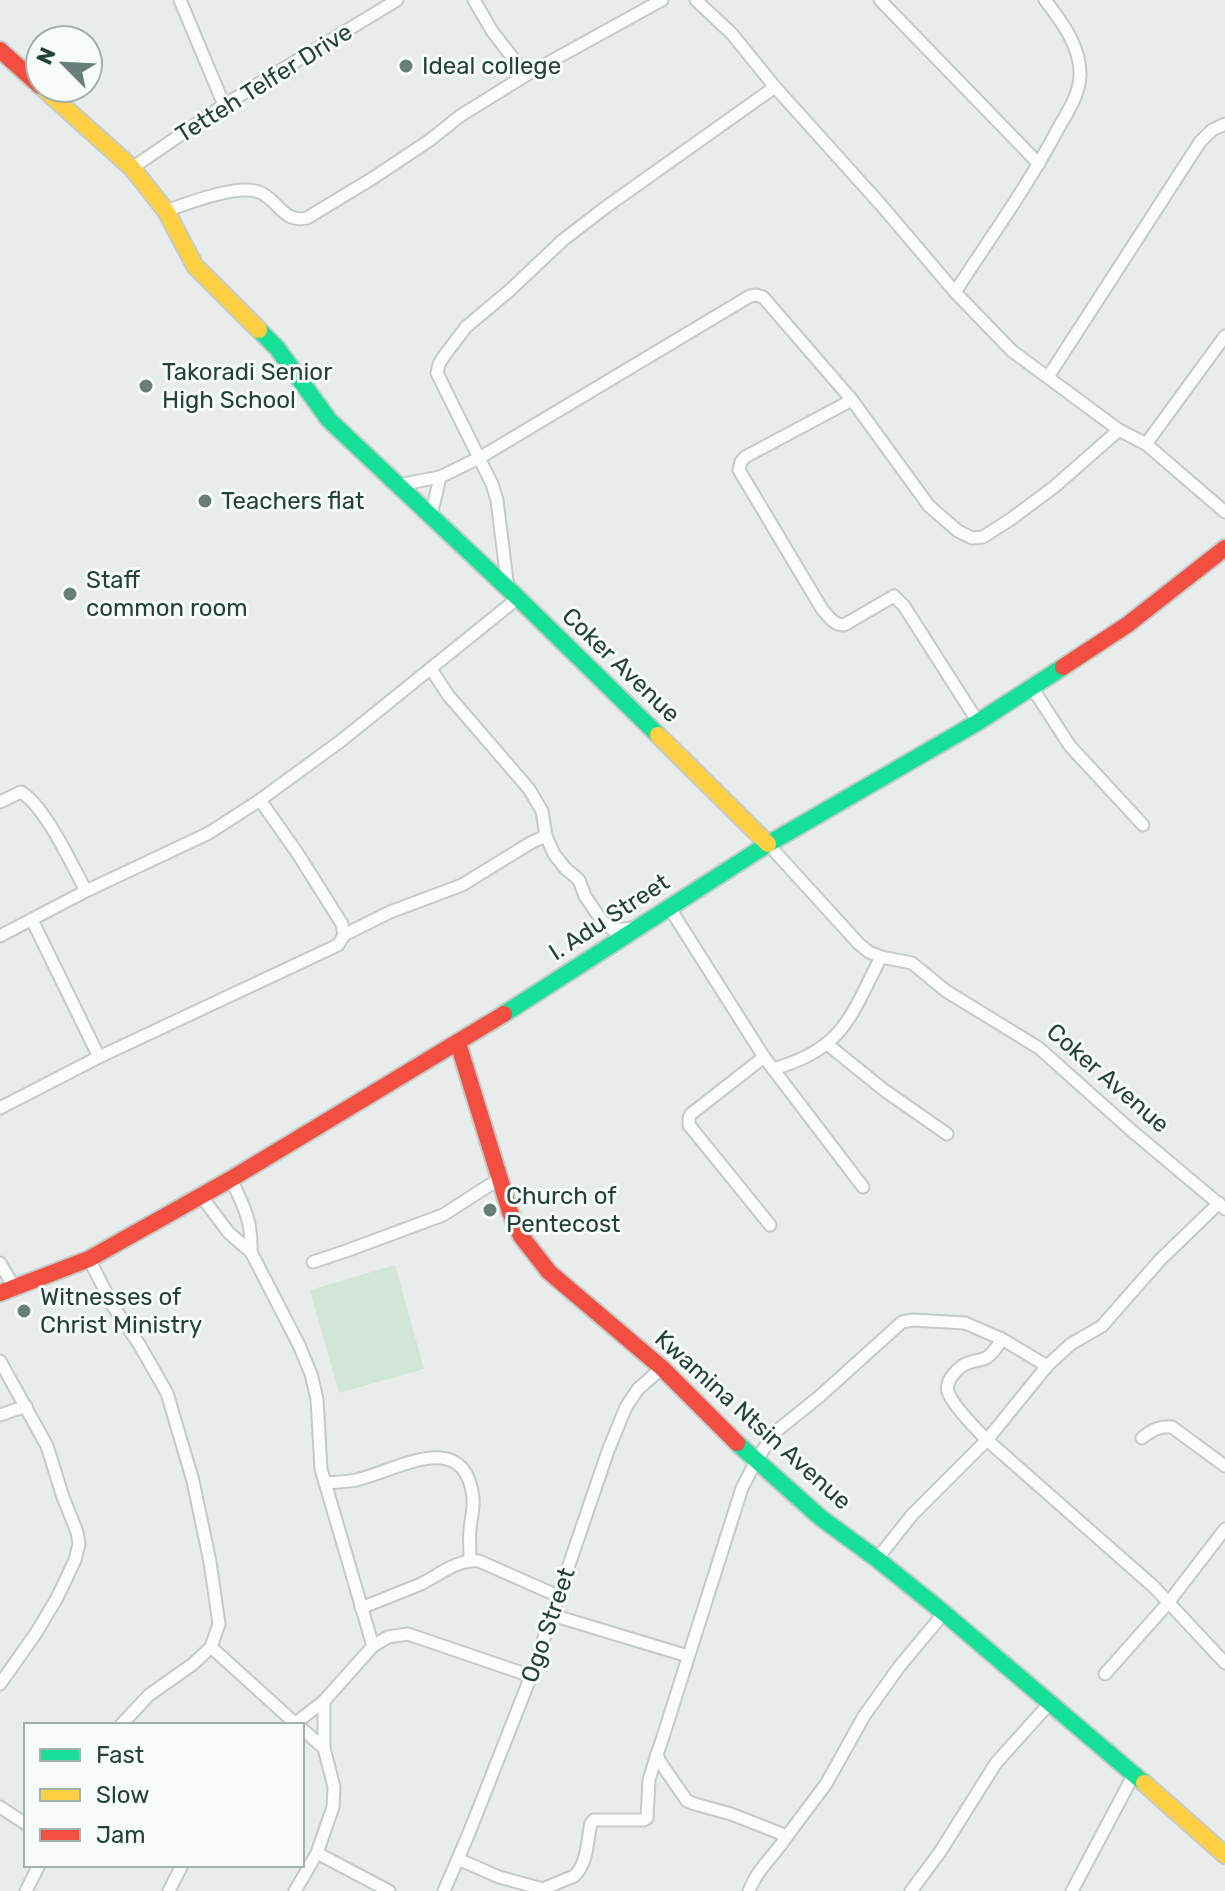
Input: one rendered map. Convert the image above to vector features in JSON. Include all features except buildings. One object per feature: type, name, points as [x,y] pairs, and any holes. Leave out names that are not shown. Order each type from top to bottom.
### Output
[{"type":"street","points":[[180,0],[224,105]]},
{"type":"street","name":"Tetteh Telfer Drive","points":[[132,168],[224,105],[397,0]]},
{"type":"street","points":[[474,0],[492,31],[526,75]]},
{"type":"street","points":[[166,211],[217,194],[254,191],[262,193],[291,218],[307,218],[373,178],[460,116],[526,75],[662,0]]},
{"type":"street","points":[[696,0],[732,34],[955,292],[1012,351],[1119,430],[1146,444],[1225,512]]},
{"type":"street","points":[[880,0],[1039,164]]},
{"type":"street","points":[[955,292],[1039,164],[1076,95],[1080,78],[1076,51],[1066,27],[1045,0]]},
{"type":"street","name":"Coker Avenue","points":[[0,50],[24,72]]},
{"type":"street","points":[[0,936],[209,833],[260,800],[431,669],[513,594],[497,500],[481,457],[437,373],[439,364],[466,327],[563,240],[775,87]]},
{"type":"street","name":"Coker Avenue","points":[[60,104],[132,168],[166,211],[195,266],[277,348],[329,420],[513,594],[768,844],[859,944],[881,957],[912,963],[946,991],[1039,1048],[1222,1206]]},
{"type":"street","points":[[1048,377],[1200,142],[1212,130],[1225,124]]},
{"type":"street","points":[[398,485],[440,477],[481,457],[756,295],[763,297],[852,400],[929,506],[958,531],[972,538],[983,537],[1011,519],[1054,487],[1119,430]]},
{"type":"street","points":[[1146,444],[1225,336]]},
{"type":"street","points":[[852,400],[745,457],[739,470],[832,621],[844,625],[894,596],[904,606],[978,722]]},
{"type":"street","points":[[431,516],[440,477]]},
{"type":"street","name":"I. Adu Street","points":[[7,1290],[89,1259],[231,1179],[458,1043],[768,844],[978,722],[1127,625],[1225,548]]},
{"type":"street","points":[[431,669],[448,695],[529,789],[542,811],[546,836],[554,854],[579,880],[585,896],[602,921],[613,930],[636,928]]},
{"type":"street","points":[[1031,686],[1070,746],[1143,825]]},
{"type":"street","points":[[0,802],[21,792],[28,796],[55,833],[86,891]]},
{"type":"street","points":[[260,800],[342,924],[344,935]]},
{"type":"street","points":[[0,1108],[99,1057],[338,945],[344,935],[390,912],[462,885],[546,836]]},
{"type":"street","points":[[669,907],[764,1057],[863,1187]]},
{"type":"street","points":[[32,920],[99,1057]]},
{"type":"street","points":[[773,1069],[794,1063],[833,1040],[849,1020],[881,957]]},
{"type":"street","name":"Kwamina Ntsin Avenue","points":[[458,1043],[510,1212],[521,1236],[549,1272],[662,1368],[756,1461],[821,1518],[944,1613],[1225,1855]]},
{"type":"street","points":[[827,1044],[947,1134]]},
{"type":"street","points":[[764,1057],[691,1114],[689,1125],[770,1225]]},
{"type":"street","points":[[231,1179],[248,1215],[251,1252]]},
{"type":"street","points":[[313,1262],[443,1215],[499,1179]]},
{"type":"street","points":[[201,1196],[229,1233],[251,1252],[311,1374],[317,1399],[321,1469],[373,1646]]},
{"type":"street","points":[[877,1559],[912,1515],[987,1440],[1047,1366],[1071,1344],[1102,1326],[1160,1260],[1222,1206]]},
{"type":"street","points":[[89,1259],[113,1306],[167,1393],[193,1481],[219,1624],[211,1647],[193,1664],[149,1695],[123,1723]]},
{"type":"street","points":[[0,1263],[7,1290]]},
{"type":"street","points":[[458,1859],[499,1877],[543,1889],[574,1876],[583,1866],[594,1820],[647,1818],[649,1780],[742,1488],[774,1433],[902,1322],[965,1323],[1002,1339],[1047,1366]]},
{"type":"street","points":[[1002,1339],[987,1358],[963,1365],[948,1384],[948,1391],[968,1421],[1154,1587],[1225,1663]]},
{"type":"street","points":[[0,1361],[47,1446],[79,1544],[57,1598],[0,1684]]},
{"type":"street","name":"Ogo Street","points":[[444,1891],[531,1676],[626,1407],[638,1389],[662,1368]]},
{"type":"street","points":[[0,1415],[26,1406]]},
{"type":"street","points":[[1142,1438],[1162,1426],[1172,1427],[1225,1466]]},
{"type":"street","points":[[325,1483],[355,1481],[414,1460],[438,1457],[452,1460],[462,1467],[468,1477],[472,1494],[470,1560]]},
{"type":"street","points":[[1105,1674],[1168,1603],[1225,1529]]},
{"type":"street","points":[[361,1608],[470,1560],[479,1561],[558,1596]]},
{"type":"street","points":[[749,1891],[760,1867],[772,1857],[826,1784],[864,1716],[899,1667],[944,1613]]},
{"type":"street","points":[[552,1615],[688,1656]]},
{"type":"street","points":[[300,1723],[373,1646],[388,1637],[408,1634],[531,1676]]},
{"type":"street","points":[[211,1647],[294,1723]]},
{"type":"street","points":[[295,1891],[317,1853],[333,1807],[334,1787],[324,1748],[324,1701]]},
{"type":"street","points":[[911,1891],[940,1852],[996,1763],[1050,1703]]},
{"type":"street","points":[[304,1732],[324,1748]]},
{"type":"street","points":[[657,1754],[687,1801],[787,1836]]},
{"type":"street","points":[[1072,1891],[1134,1774]]},
{"type":"street","points":[[0,1807],[24,1823]]},
{"type":"street","points":[[317,1853],[389,1891]]},
{"type":"street","points":[[26,1891],[38,1867]]},
{"type":"street","points":[[169,1891],[181,1867]]},
{"type":"green space","points":[[395,1265],[424,1369],[339,1393],[310,1290]]},
{"type":"traffic: fast","points":[[259,330],[277,348],[329,420],[658,735]]},
{"type":"traffic: fast","points":[[504,1014],[768,844],[978,722],[1063,667]]},
{"type":"traffic: fast","points":[[737,1443],[821,1518],[944,1613],[1144,1783]]},
{"type":"traffic: slow","points":[[61,104],[132,168],[166,211],[195,266],[259,330]]},
{"type":"traffic: slow","points":[[658,735],[768,844]]},
{"type":"traffic: slow","points":[[1144,1783],[1225,1855]]},
{"type":"traffic: jam","points":[[0,50],[24,72]]},
{"type":"traffic: jam","points":[[1063,667],[1127,625],[1225,548]]},
{"type":"traffic: jam","points":[[0,1293],[89,1259],[231,1179],[504,1014]]},
{"type":"traffic: jam","points":[[458,1043],[510,1212],[521,1236],[549,1272],[662,1368],[737,1443]]},
{"type":"place","name":"Ideal college","points":[[406,66]]},
{"type":"place","name":"Takoradi Senior High School","points":[[146,386]]},
{"type":"place","name":"Teachers flat","points":[[205,501]]},
{"type":"place","name":"Staff common room","points":[[70,594]]},
{"type":"place","name":"Church of Pentecost","points":[[490,1210]]},
{"type":"place","name":"Witnesses of Christ Ministry","points":[[24,1311]]}]
